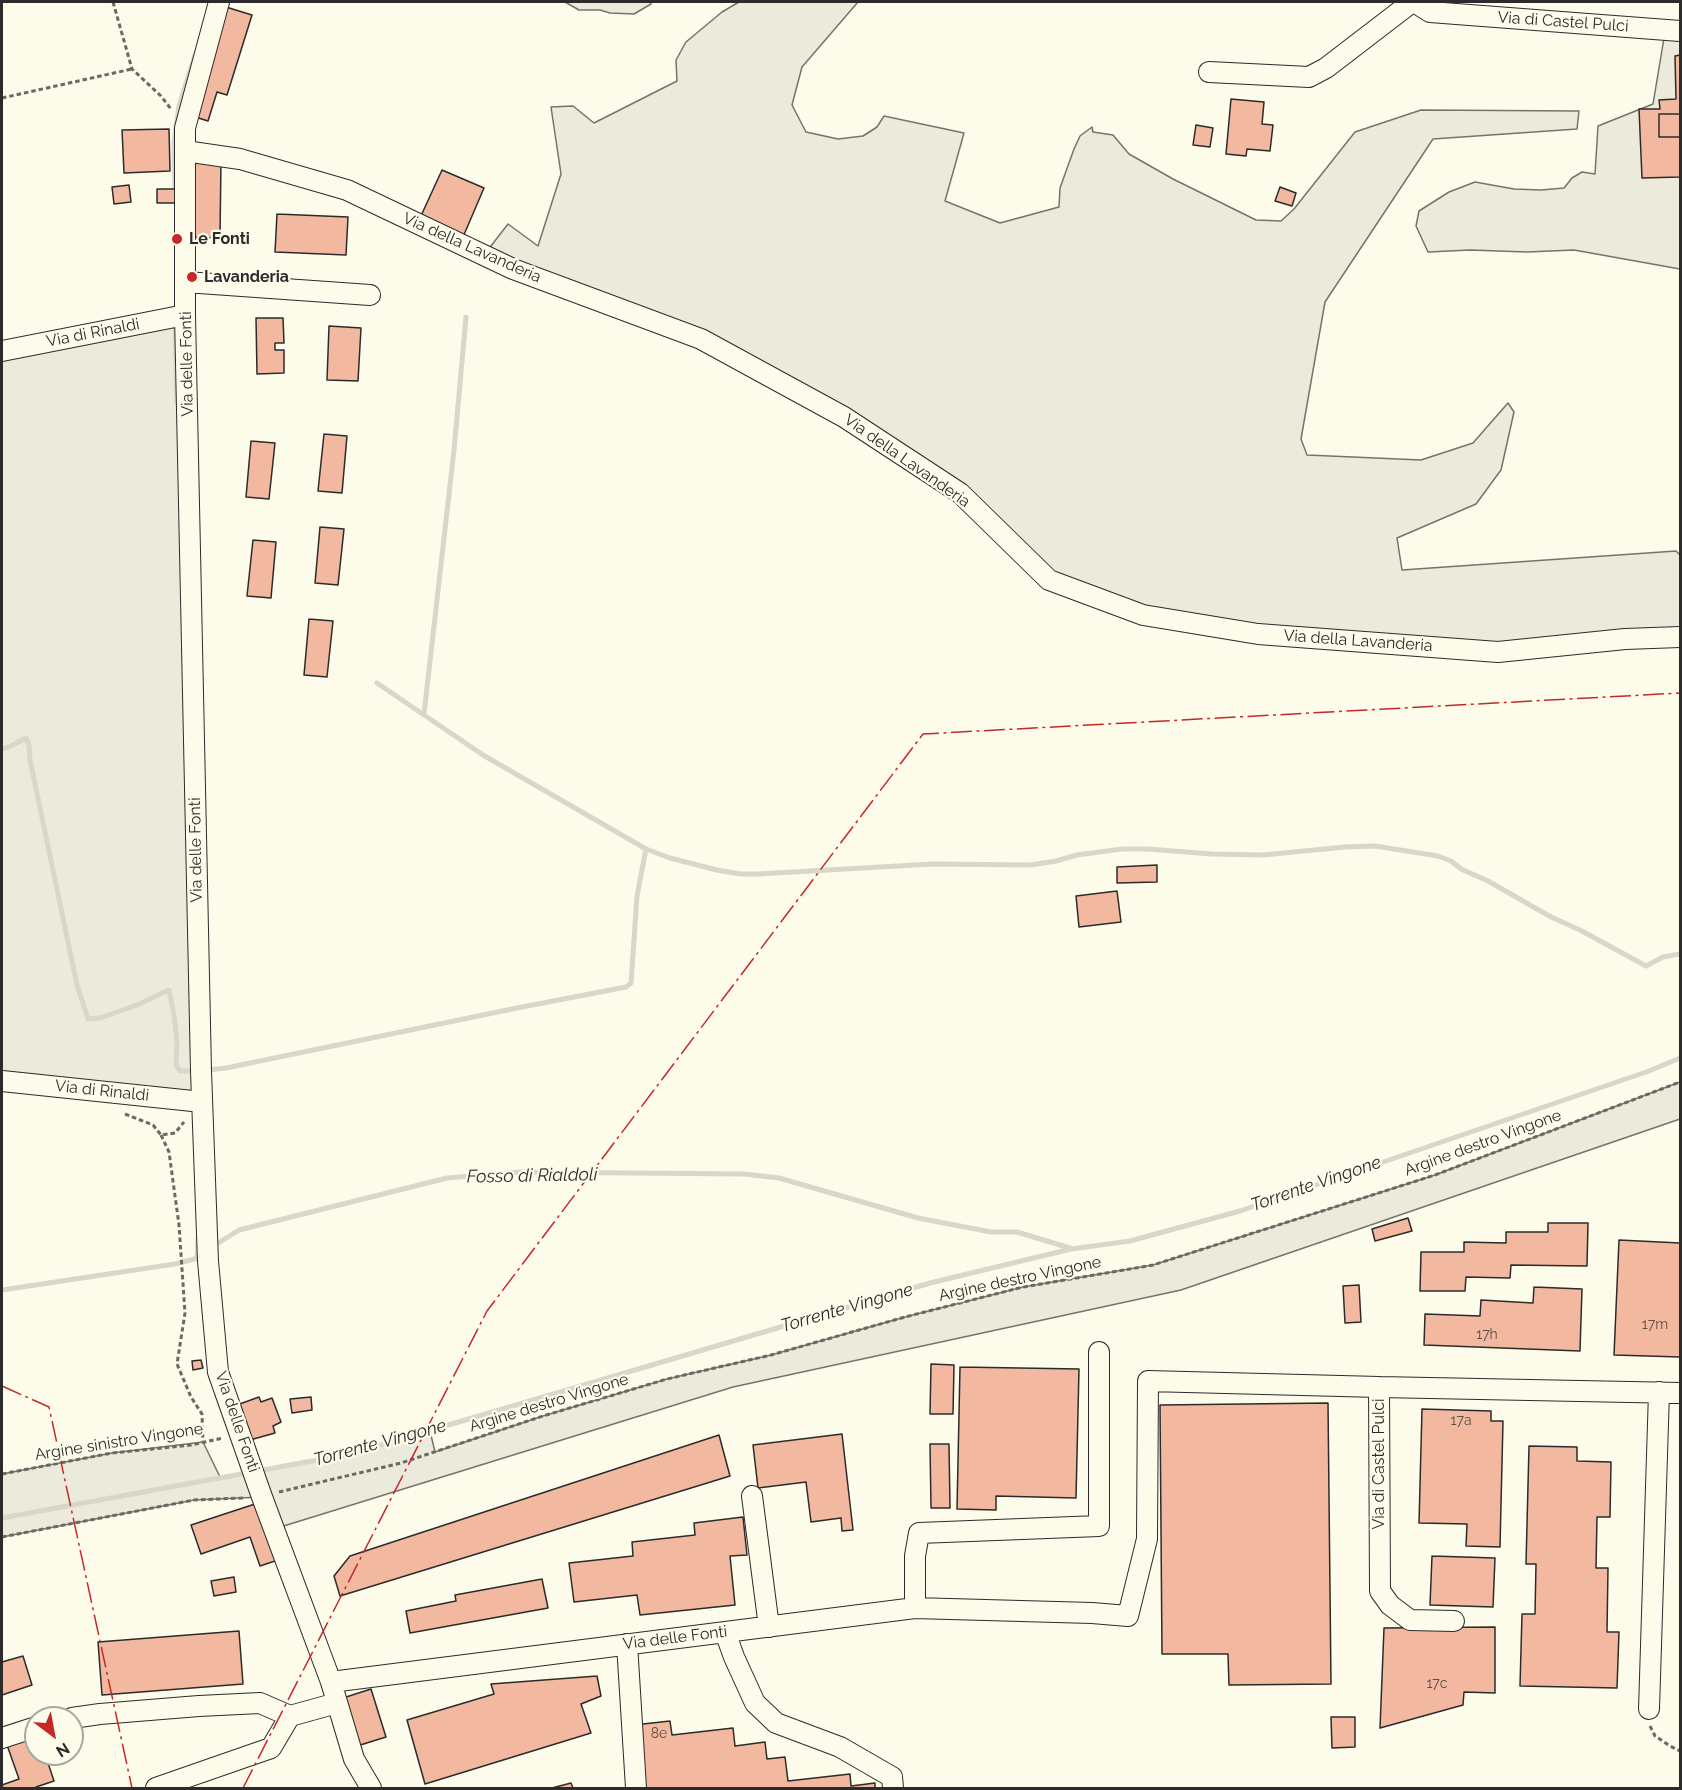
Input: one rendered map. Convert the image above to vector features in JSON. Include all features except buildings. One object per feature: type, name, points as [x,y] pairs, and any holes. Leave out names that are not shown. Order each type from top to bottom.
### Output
[{"type":"street","name":"Via delle Fonti","points":[[219,2],[185,128],[184,151],[196,1101],[208,1261],[218,1372],[239,1435],[331,1682],[354,1759],[370,1788]]},
{"type":"street","name":"Via di Castel Pulci","points":[[1413,2],[1430,12],[1680,31]]},
{"type":"street","points":[[1209,72],[1309,77],[1326,68],[1413,2]]},
{"type":"street","name":"Via della Lavanderia","points":[[184,151],[240,159],[347,190],[513,269],[701,339],[844,417],[960,493],[1049,580],[1143,615],[1258,634],[1497,652],[1625,639],[1680,637]]},
{"type":"street","points":[[185,282],[370,295]]},
{"type":"street","name":"Via di Rinaldi","points":[[2,351],[185,315]]},
{"type":"street","name":"Via di Rinaldi","points":[[2,1080],[196,1101]]},
{"type":"street","points":[[914,1608],[915,1556],[919,1533],[1099,1526],[1099,1353]]},
{"type":"street","name":"Via delle Fonti","points":[[331,1682],[914,1608],[1128,1616],[1147,1539],[1148,1381],[1379,1387]]},
{"type":"street","name":"Via di Castel Pulci","points":[[1454,1621],[1410,1620],[1390,1605],[1380,1591],[1379,1387],[1680,1393]]},
{"type":"street","points":[[1649,1709],[1659,1392]]},
{"type":"street","points":[[752,1496],[769,1627]]},
{"type":"street","points":[[725,1632],[755,1703],[776,1723],[840,1747],[892,1777],[893,1788]]},
{"type":"street","points":[[627,1644],[636,1788]]},
{"type":"street","points":[[84,1717],[133,1711],[260,1703],[290,1716],[337,1703]]},
{"type":"street","points":[[156,1788],[271,1748],[290,1716]]},
{"type":"street","points":[[2,1738],[24,1731]]},
{"type":"path","points":[[113,2],[132,69],[161,96],[185,128]]},
{"type":"path","points":[[2,98],[132,69]]},
{"type":"path","name":"Argine destro Vingone","points":[[2,1537],[194,1500],[261,1492],[401,1463],[543,1416],[667,1379],[771,1354],[1023,1287],[1153,1265],[1435,1175],[1680,1082]]},
{"type":"path","points":[[161,1135],[175,1132],[186,1120],[196,1101]]},
{"type":"path","points":[[125,1113],[153,1125],[169,1152],[185,1313],[177,1364],[202,1414],[203,1442]]},
{"type":"path","name":"Argine sinistro Vingone","points":[[2,1474],[112,1453],[203,1442],[239,1435]]},
{"type":"path","points":[[1655,1736],[1680,1751]]},
{"type":"shaded area","points":[[565,2],[651,2],[651,4],[634,14],[579,10]]},
{"type":"shaded area","points":[[739,2],[858,2],[802,67],[792,105],[806,132],[838,139],[863,136],[877,127],[884,116],[964,133],[945,201],[1000,223],[1059,207],[1060,188],[1074,149],[1080,136],[1092,127],[1093,132],[1113,135],[1129,154],[1173,179],[1256,220],[1281,221],[1294,209],[1355,132],[1421,110],[1579,111],[1577,129],[1433,139],[1325,302],[1301,439],[1307,455],[1421,460],[1473,443],[1508,403],[1514,412],[1501,470],[1476,504],[1397,538],[1402,570],[1676,551],[1680,555],[1680,637],[1498,652],[1143,615],[1049,580],[960,493],[701,339],[484,255],[508,224],[538,246],[561,174],[551,107],[573,106],[594,123],[677,81],[676,60],[686,42],[722,12]]},
{"type":"shaded area","points":[[1680,31],[1680,269],[1574,250],[1428,252],[1416,226],[1419,211],[1449,192],[1475,182],[1514,189],[1564,188],[1572,178],[1582,172],[1595,174],[1598,126],[1653,104],[1664,38]]},
{"type":"shaded area","points":[[185,315],[202,1102],[2,1081],[2,353]]},
{"type":"shaded area","points":[[1680,1082],[1680,1119],[1181,1290],[733,1387],[274,1529],[262,1497],[194,1500],[2,1537],[2,1474],[112,1453],[203,1442],[221,1479],[350,1454],[430,1431],[435,1452],[543,1416],[667,1379],[771,1355],[905,1317],[1023,1287],[1153,1265],[1435,1175]]},
{"type":"waterway","points":[[175,196],[174,142],[179,106],[195,55]]},
{"type":"waterway","points":[[424,714],[454,450],[466,317]]},
{"type":"waterway","points":[[175,322],[177,403]]},
{"type":"waterway","points":[[377,683],[483,755],[646,849],[670,858],[717,870],[758,874],[933,864],[1031,865],[1077,855],[1122,849],[1263,855],[1375,846],[1438,856],[1451,861],[1461,869],[1488,881],[1551,917],[1646,966],[1663,957],[1680,954]]},
{"type":"waterway","points":[[2,749],[26,738],[29,745],[30,760],[77,985],[88,1019],[100,1018],[137,1005],[169,990],[177,1041],[176,1065],[180,1071],[226,1068],[626,987],[631,983],[637,896],[646,849]]},
{"type":"waterway","name":"Torrente Vingone","points":[[2,1518],[350,1454],[930,1283],[1071,1249],[1130,1241],[1240,1211],[1649,1071],[1680,1058]]},
{"type":"waterway","name":"Fosso di Rialdoli","points":[[212,1247],[239,1230],[447,1178],[522,1172],[744,1174],[779,1178],[918,1218],[991,1232],[1017,1232],[1070,1248]]},
{"type":"waterway","points":[[197,1259],[198,1239]]},
{"type":"waterway","name":"Fosso di Rialdoli","points":[[2,1290],[175,1264],[198,1258]]},
{"type":"power","points":[[243,1788],[487,1311],[923,734],[1680,693]]},
{"type":"power","points":[[2,1386],[49,1407],[132,1788]]},
{"type":"place","name":"Le Fonti","points":[[177,239]]},
{"type":"place","name":"Lavanderia","points":[[192,277]]}]
